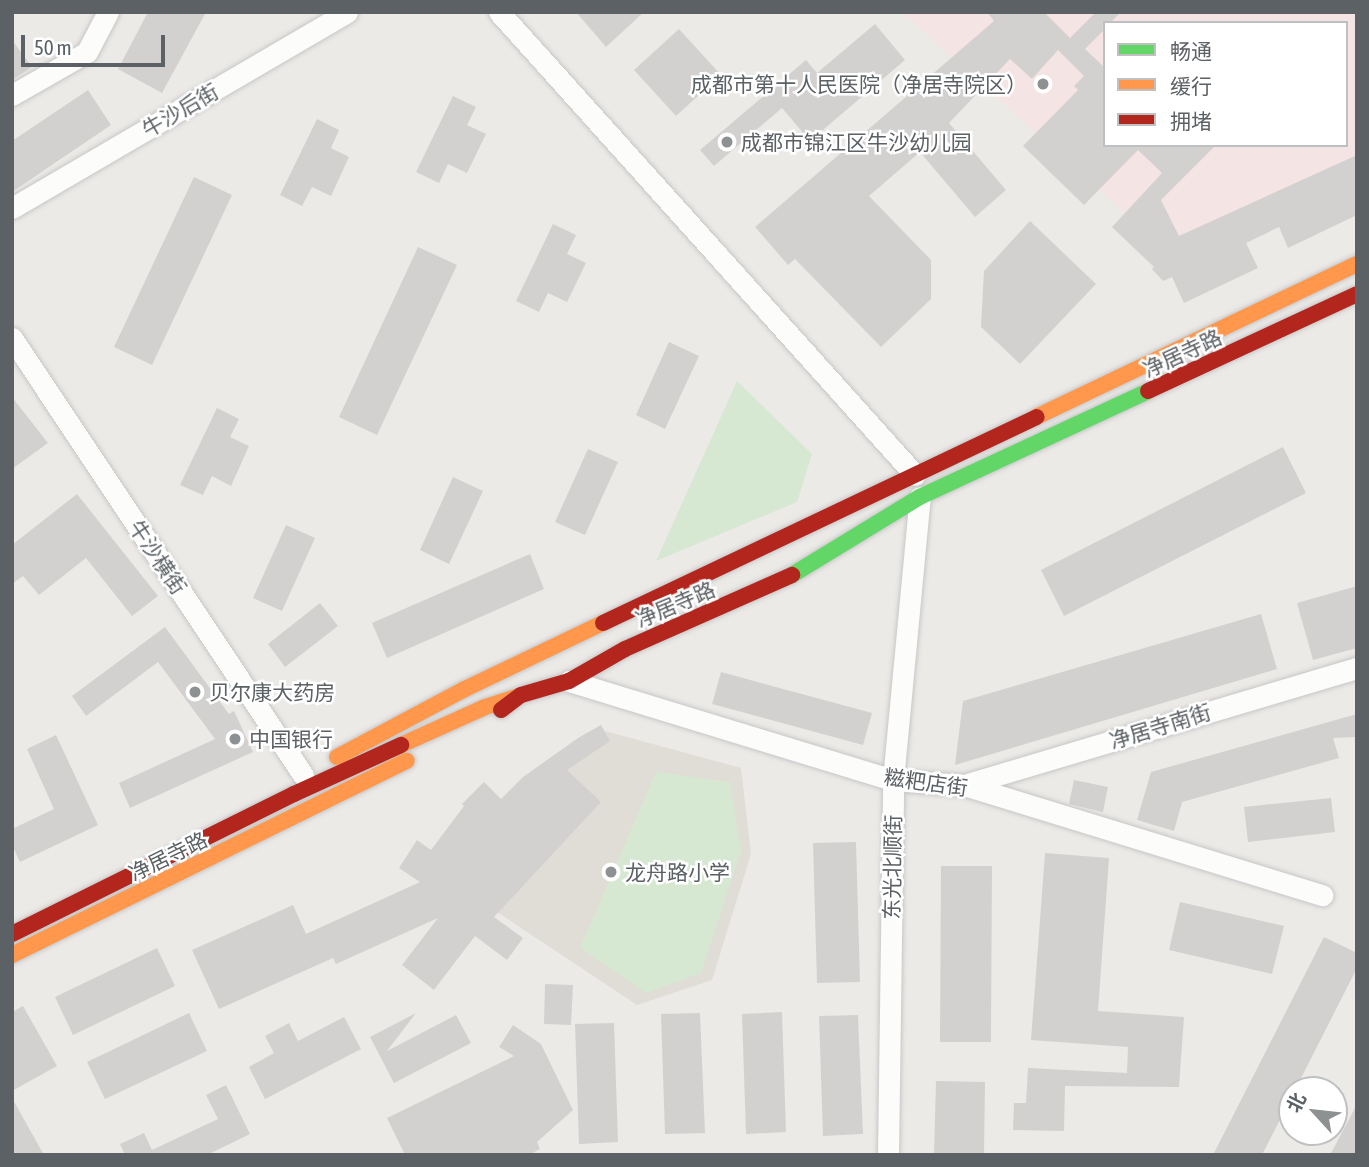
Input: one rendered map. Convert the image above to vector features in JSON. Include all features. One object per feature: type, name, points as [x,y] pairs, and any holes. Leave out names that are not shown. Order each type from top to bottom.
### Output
[{"type":"main road","name":"净居寺路","points":[[148,848],[303,775],[465,690],[1357,264]]},
{"type":"main road","name":"净居寺路","points":[[12,955],[481,724],[521,695],[569,681],[625,649],[780,582],[920,498],[1357,294]]},
{"type":"main road","points":[[12,934],[239,820],[485,708],[521,695]]},
{"type":"street","points":[[12,95],[87,51],[108,12]]},
{"type":"street","name":"牛沙后街","points":[[12,208],[347,12]]},
{"type":"street","points":[[499,12],[915,475]]},
{"type":"street","name":"牛沙横街","points":[[12,338],[303,775]]},
{"type":"street","name":"东光北顺街","points":[[888,1155],[893,780],[920,498]]},
{"type":"street","name":"净居寺南街","points":[[964,785],[1357,668]]},
{"type":"street","name":"糍粑店街","points":[[569,681],[893,780],[964,785],[1322,895]]},
{"type":"shaded area","name":"成都市第十人民医院（净居寺院区）","points":[[902,12],[1357,12],[1357,172],[1172,255]]},
{"type":"shaded area","name":"龙舟路小学","points":[[605,731],[741,768],[751,854],[712,980],[637,1005],[464,890],[538,773]]},
{"type":"green space","points":[[737,381],[812,454],[797,502],[656,561]]},
{"type":"green space","points":[[656,772],[730,782],[741,851],[701,973],[646,993],[580,948]]},
{"type":"building","points":[[148,12],[206,12],[162,93],[118,69]]},
{"type":"building","points":[[576,12],[644,12],[606,47]]},
{"type":"building","points":[[987,12],[1044,12],[1070,38],[1096,12],[1121,12],[1112,21],[1103,21],[1103,31],[1085,49],[1103,66],[1103,147],[1214,147],[1161,200],[1179,236],[1357,155],[1357,215],[1288,248],[1279,227],[1246,243],[1258,268],[1184,303],[1172,277],[1163,281],[1152,269],[1154,267],[1112,227],[1162,173],[1138,150],[1084,205],[1023,146],[1078,90],[1074,86],[1084,76],[1058,50],[1032,79],[1010,59],[949,123],[1006,190],[975,217],[920,152],[869,196],[931,260],[931,299],[881,347],[795,259],[788,265],[755,227],[994,21]]},
{"type":"building","points":[[875,24],[905,60],[810,141],[782,108],[714,166],[700,150],[806,60],[817,73]]},
{"type":"building","points":[[679,29],[721,75],[676,116],[634,70]]},
{"type":"building","points":[[12,40],[32,67],[12,80]]},
{"type":"building","points":[[88,90],[111,125],[12,192],[12,141]]},
{"type":"building","points":[[453,96],[476,107],[467,125],[486,134],[467,173],[448,164],[439,183],[416,172]]},
{"type":"building","points":[[317,119],[339,130],[331,148],[349,157],[331,196],[312,187],[302,206],[280,195]]},
{"type":"building","points":[[194,177],[232,195],[152,365],[114,347]]},
{"type":"building","points":[[1030,221],[1096,284],[1020,364],[981,327],[984,271]]},
{"type":"building","points":[[553,224],[576,235],[567,254],[586,263],[567,302],[548,293],[539,312],[516,301]]},
{"type":"building","points":[[418,247],[457,265],[377,435],[339,417]]},
{"type":"building","points":[[669,342],[699,356],[665,429],[636,415]]},
{"type":"building","points":[[12,397],[48,443],[12,469]]},
{"type":"building","points":[[217,408],[239,419],[230,437],[249,446],[231,486],[212,476],[203,495],[180,485]]},
{"type":"building","points":[[1283,447],[1306,493],[1064,616],[1041,570]]},
{"type":"building","points":[[588,449],[618,462],[585,535],[555,522]]},
{"type":"building","points":[[453,477],[483,491],[449,564],[420,550]]},
{"type":"building","points":[[77,494],[158,596],[132,616],[86,558],[39,595],[23,576],[12,584],[12,545]]},
{"type":"building","points":[[286,525],[315,538],[282,611],[253,598]]},
{"type":"building","points":[[530,554],[544,589],[387,658],[372,623]]},
{"type":"building","points":[[1357,586],[1357,648],[1313,660],[1297,603]]},
{"type":"building","points":[[320,603],[338,626],[285,667],[268,644]]},
{"type":"building","points":[[1261,614],[1277,669],[955,765],[963,701]]},
{"type":"building","points":[[165,627],[229,714],[234,711],[253,752],[130,808],[119,783],[215,739],[158,662],[86,716],[72,696]]},
{"type":"building","points":[[721,672],[872,713],[863,745],[712,704]]},
{"type":"building","points":[[1357,714],[1357,737],[1333,738],[1339,758],[1182,802],[1174,831],[1137,820],[1151,772]]},
{"type":"building","points":[[601,725],[610,741],[567,770],[601,802],[494,917],[523,938],[507,960],[475,936],[434,990],[402,965],[438,918],[336,964],[333,958],[219,1009],[192,950],[293,905],[306,934],[420,882],[399,868],[417,840],[431,850],[464,806],[462,804],[484,782],[501,799],[523,777]]},
{"type":"building","points":[[56,735],[98,825],[20,862],[12,845],[12,829],[54,809],[27,749]]},
{"type":"building","points":[[1074,780],[1108,787],[1103,812],[1069,804]]},
{"type":"building","points":[[1331,798],[1335,832],[1248,842],[1244,807]]},
{"type":"building","points":[[856,842],[860,982],[817,983],[813,843]]},
{"type":"building","points":[[1045,853],[1109,858],[1098,1011],[1184,1017],[1179,1087],[1065,1086],[1064,1131],[1013,1130],[1014,1103],[1026,1103],[1028,1068],[1127,1073],[1128,1047],[1031,1040]]},
{"type":"building","points":[[941,866],[992,866],[991,1042],[940,1042]]},
{"type":"building","points":[[1180,902],[1284,926],[1272,974],[1169,950]]},
{"type":"building","points":[[1324,937],[1357,953],[1357,968],[1302,1076],[1278,1076],[1278,1124],[1262,1155],[1213,1155]]},
{"type":"building","points":[[157,948],[175,986],[73,1035],[55,997]]},
{"type":"building","points":[[545,984],[573,985],[571,1025],[544,1024]]},
{"type":"building","points":[[23,1006],[57,1066],[12,1091],[12,1012]]},
{"type":"building","points":[[782,1012],[786,1132],[746,1134],[742,1014]]},
{"type":"building","points":[[189,1013],[207,1051],[105,1099],[87,1062]]},
{"type":"building","points":[[416,1013],[387,1051],[456,1015],[471,1043],[394,1083],[370,1037]]},
{"type":"building","points":[[700,1013],[705,1133],[665,1134],[661,1014]]},
{"type":"building","points":[[858,1015],[863,1134],[823,1136],[819,1016]]},
{"type":"building","points":[[344,1017],[361,1049],[265,1099],[249,1067],[274,1053],[265,1036],[289,1023],[298,1041]]},
{"type":"building","points":[[614,1023],[618,1142],[579,1144],[575,1024]]},
{"type":"building","points":[[513,1025],[541,1044],[573,1110],[537,1142],[540,1149],[529,1155],[405,1155],[387,1118],[514,1056],[499,1047]]},
{"type":"building","points":[[936,1081],[985,1082],[984,1155],[934,1155]]},
{"type":"building","points":[[226,1085],[250,1134],[207,1155],[125,1155],[120,1144],[144,1133],[152,1150],[218,1119],[206,1095]]},
{"type":"building","points":[[12,1098],[44,1155],[12,1155]]},
{"type":"building","points":[[1357,1104],[1357,1155],[1330,1155],[1335,1146],[1348,1146],[1348,1121]]},
{"type":"traffic: fast","points":[[792,575],[920,497],[1148,391]]},
{"type":"traffic: slow","points":[[1036,417],[1357,264]]},
{"type":"traffic: slow","points":[[337,757],[465,689],[603,623]]},
{"type":"traffic: slow","points":[[401,745],[485,707],[521,695]]},
{"type":"traffic: slow","points":[[12,955],[407,761]]},
{"type":"traffic: jam","points":[[1148,391],[1357,294]]},
{"type":"traffic: jam","points":[[603,623],[1036,417]]},
{"type":"traffic: jam","points":[[501,710],[521,695],[569,681],[625,649],[792,575]]},
{"type":"traffic: jam","points":[[12,934],[294,794],[401,745]]},
{"type":"place","name":"成都市第十人民医院（净居寺院区）","points":[[1043,84]]},
{"type":"place","name":"成都市锦江区牛沙幼儿园","points":[[727,142]]},
{"type":"place","name":"贝尔康大药房","points":[[195,692]]},
{"type":"place","name":"中国银行","points":[[235,739]]},
{"type":"place","name":"龙舟路小学","points":[[611,872]]}]
